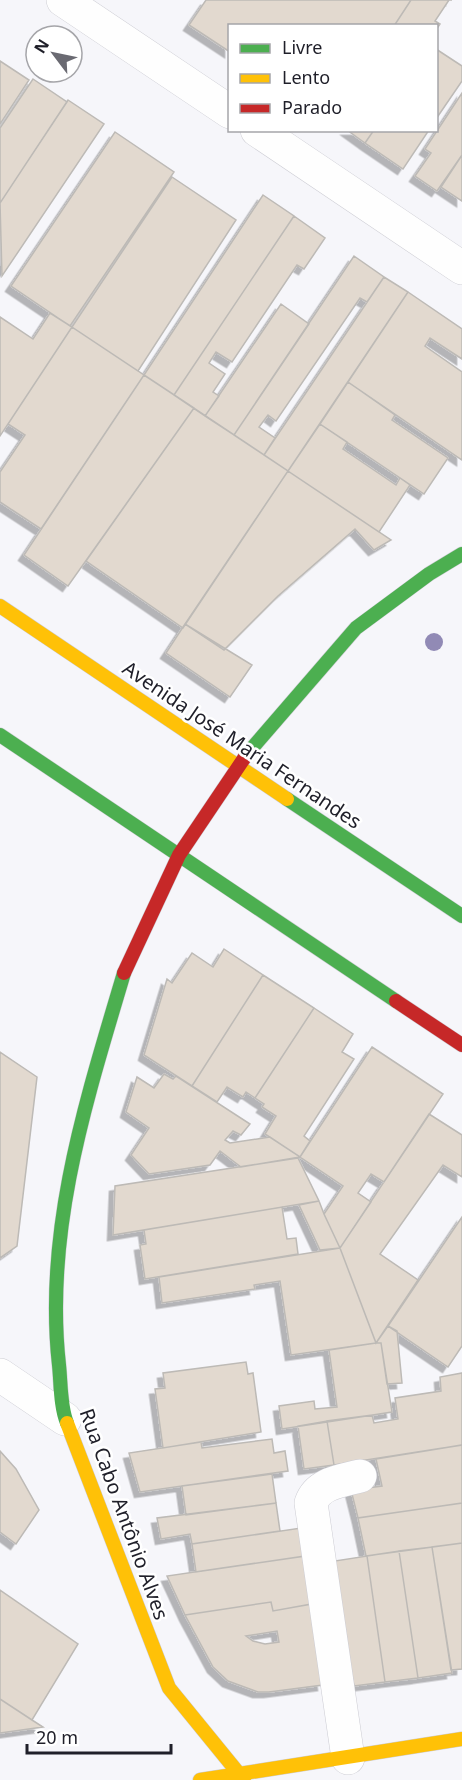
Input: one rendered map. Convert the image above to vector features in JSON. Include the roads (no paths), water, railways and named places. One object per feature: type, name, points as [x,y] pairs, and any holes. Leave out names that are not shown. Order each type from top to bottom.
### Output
[{"type":"street","points":[[63,0],[228,111]]},
{"type":"street","points":[[260,132],[462,268]]},
{"type":"street","name":"Rua Cabo Antônio Alves","points":[[242,1777],[169,1688],[65,1419],[57,1348],[56,1264],[68,1175],[83,1111],[126,965],[179,855],[237,766],[356,628],[429,574],[462,554]]},
{"type":"street","name":"Avenida José Maria Fernandes","points":[[0,606],[462,916]]},
{"type":"street","points":[[0,735],[462,1045]]},
{"type":"street","points":[[0,1375],[65,1419]]},
{"type":"street","points":[[348,1758],[311,1503],[316,1492],[322,1487],[360,1476]]},
{"type":"street","points":[[200,1780],[242,1777],[462,1739]]}]
